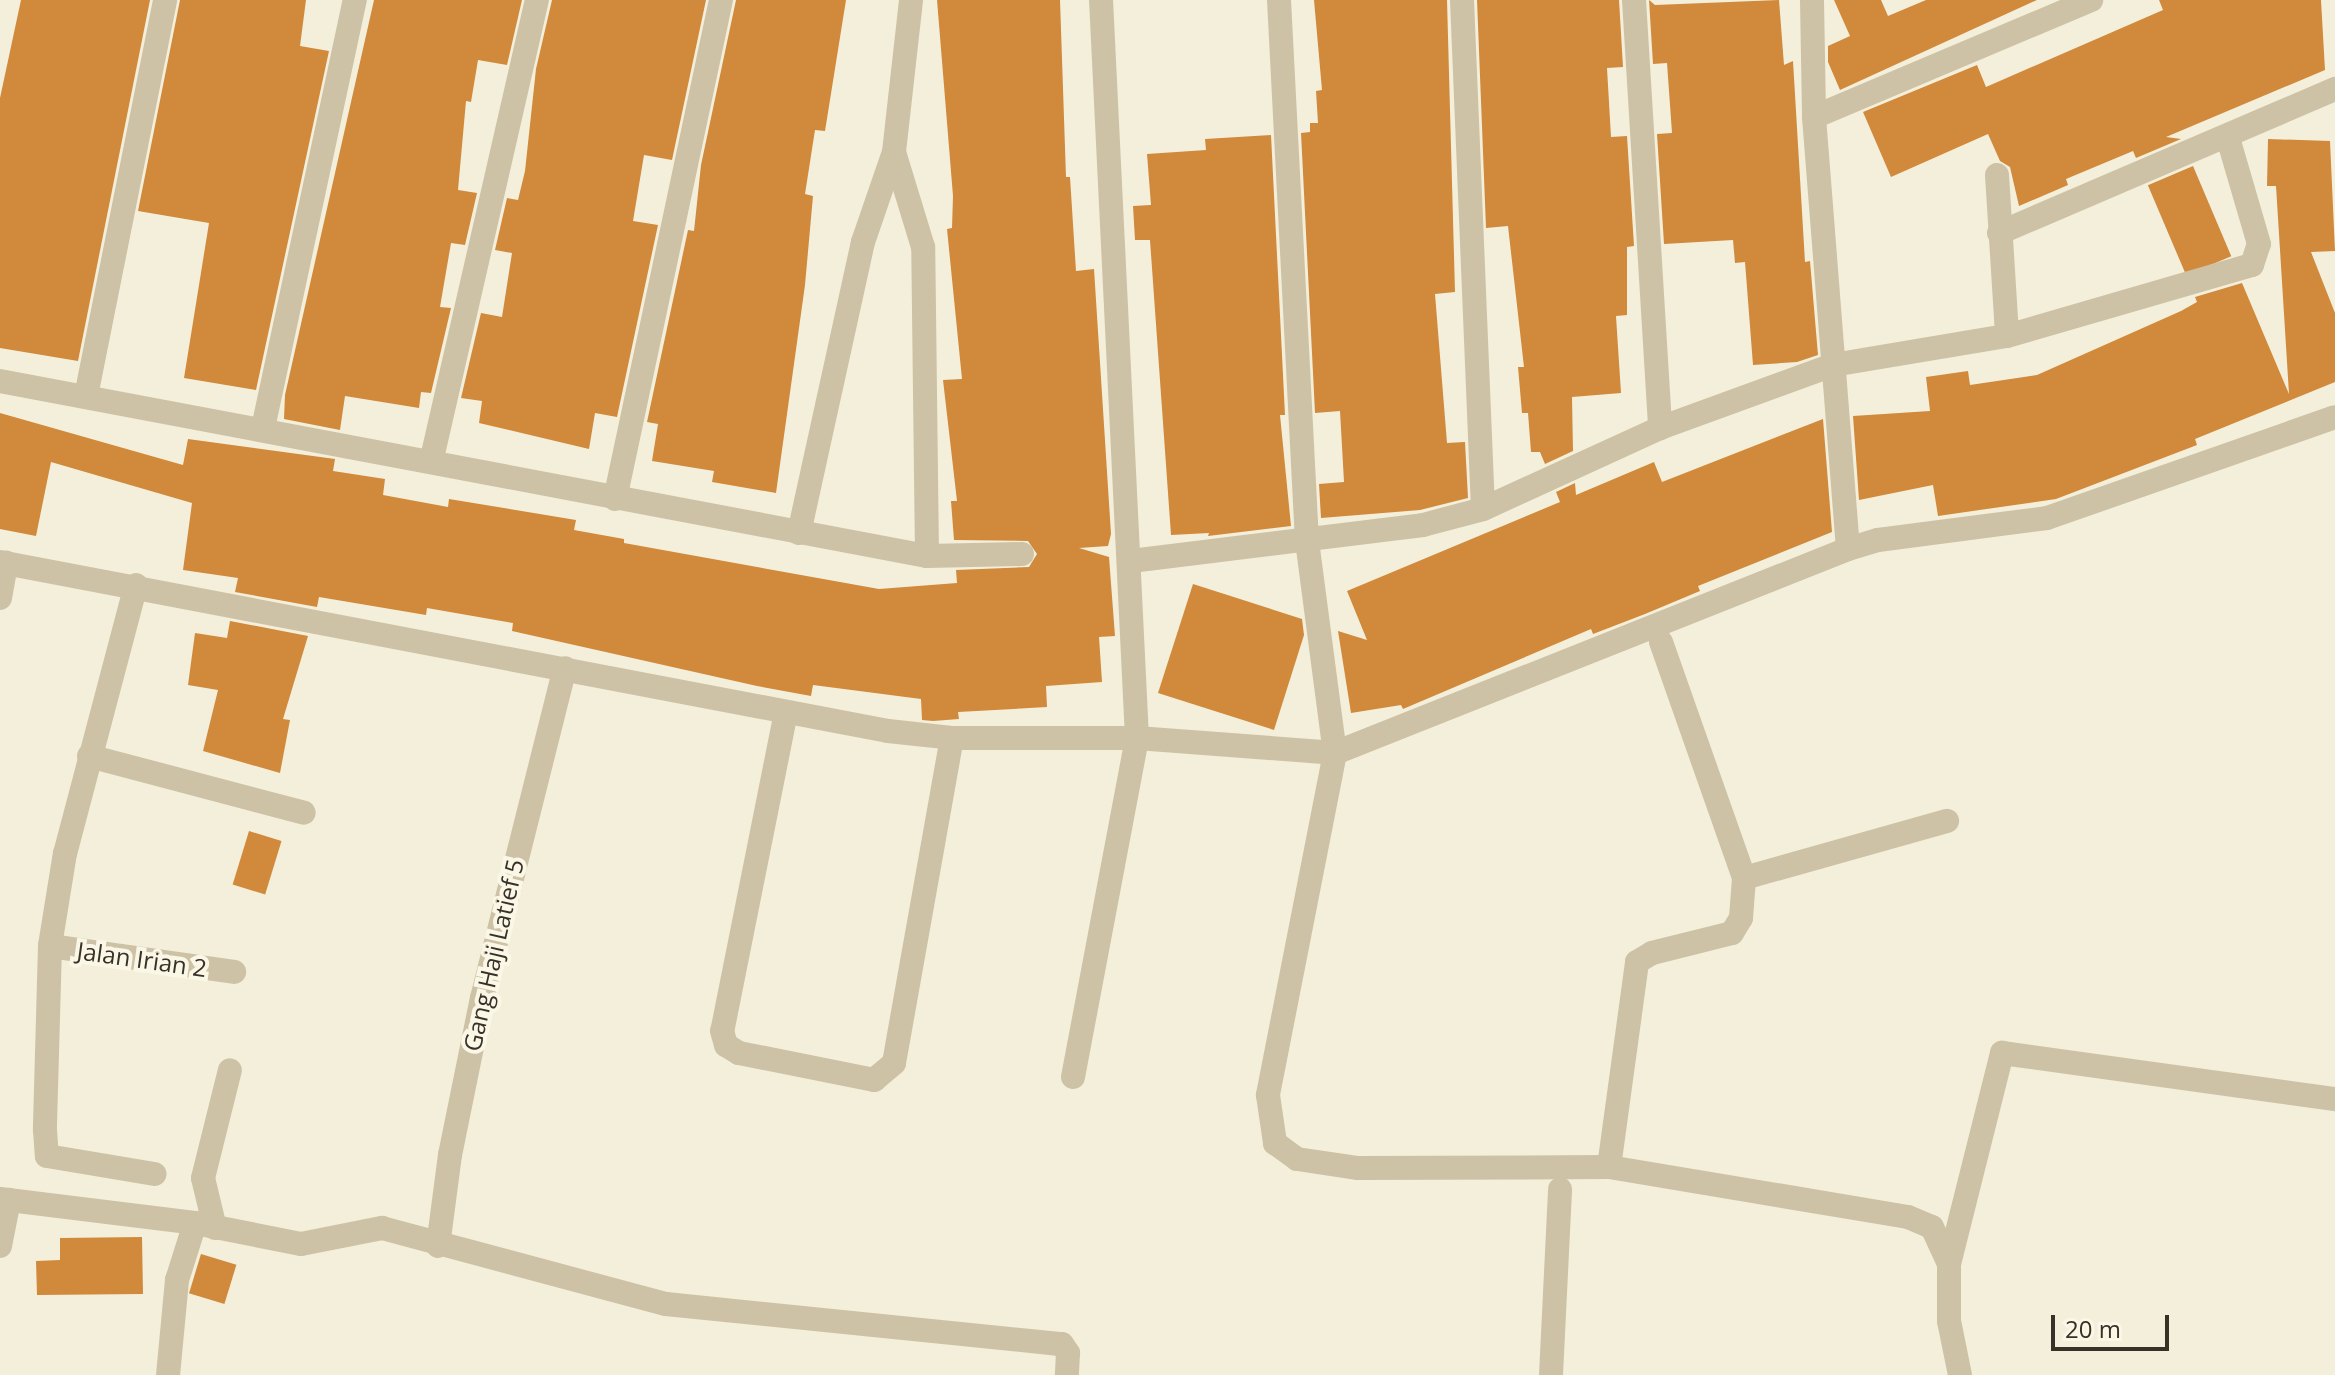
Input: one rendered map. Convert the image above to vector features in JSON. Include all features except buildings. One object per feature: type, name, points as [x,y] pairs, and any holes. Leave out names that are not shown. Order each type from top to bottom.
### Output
[{"type":"street","points":[[86,396],[165,0]]},
{"type":"street","points":[[263,428],[355,0]]},
{"type":"street","points":[[432,458],[537,0]]},
{"type":"street","points":[[615,499],[721,0]]},
{"type":"street","points":[[799,533],[863,242],[894,152],[911,0]]},
{"type":"street","points":[[1073,1077],[1137,738],[1131,561],[1101,0]]},
{"type":"street","points":[[1279,0],[1307,541],[1335,753],[1268,1095],[1275,1143],[1297,1159],[1358,1168],[1609,1167],[1908,1217],[1932,1227],[1949,1264]]},
{"type":"street","points":[[1462,0],[1483,509]]},
{"type":"street","points":[[1634,0],[1660,428]]},
{"type":"street","points":[[1812,0],[1814,117],[1848,549]]},
{"type":"street","points":[[1814,117],[2091,0]]},
{"type":"street","points":[[1999,233],[2228,138],[2335,89]]},
{"type":"street","points":[[1131,561],[1423,525],[1483,509],[1660,428],[1833,365],[2007,336],[2252,265],[2259,244],[2228,138]]},
{"type":"street","points":[[894,152],[923,247],[927,556]]},
{"type":"street","points":[[1997,175],[2007,336]]},
{"type":"street","points":[[0,381],[432,458],[615,499],[927,556],[1022,554]]},
{"type":"street","points":[[0,598],[3,563],[136,585],[786,712],[952,738],[1137,738],[1335,753],[1848,549],[1878,540],[2047,518],[2335,417]]},
{"type":"street","points":[[136,585],[65,853],[50,946],[47,1156],[155,1174]]},
{"type":"street","points":[[1609,1167],[1637,962],[1652,953],[1732,933],[1741,918],[1744,878],[1661,642]]},
{"type":"street","name":"Gang Haji Latief 5","points":[[438,1246],[450,1155],[482,998],[565,668]]},
{"type":"street","points":[[786,712],[722,1031],[726,1045],[739,1053],[874,1080],[894,1063],[952,738]]},
{"type":"street","points":[[89,756],[304,813]]},
{"type":"street","points":[[1744,878],[1947,821]]},
{"type":"street","name":"Jalan Irian 2","points":[[50,946],[234,972]]},
{"type":"street","points":[[1960,1375],[1949,1321],[1949,1264],[2002,1053],[2335,1099]]},
{"type":"street","points":[[168,1375],[177,1280],[205,1226],[203,1178],[230,1070]]},
{"type":"street","points":[[1551,1375],[1560,1189]]},
{"type":"street","points":[[0,1246],[4,1199],[205,1226],[301,1244],[382,1228],[438,1246],[666,1304],[1062,1344],[1068,1353],[1067,1375]]}]
